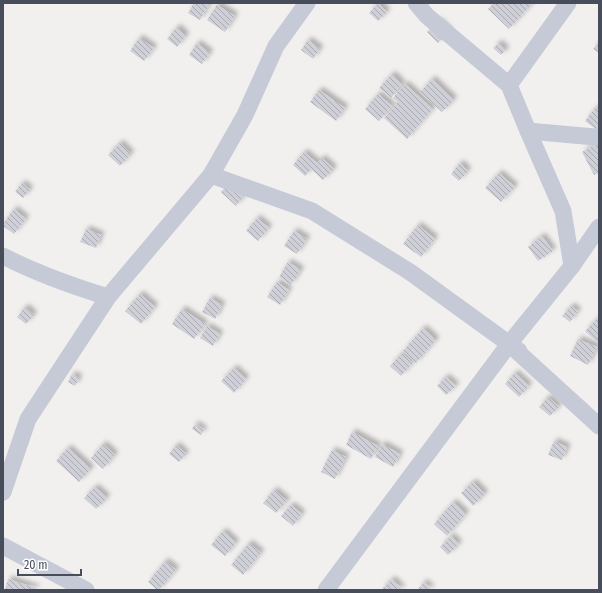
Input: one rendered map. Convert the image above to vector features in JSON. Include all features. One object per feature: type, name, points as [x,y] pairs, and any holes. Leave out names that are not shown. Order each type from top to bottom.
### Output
[{"type":"street","points":[[3,492],[28,419],[108,297],[211,175],[244,115],[276,46],[308,3]]},
{"type":"street","points":[[416,3],[428,16],[509,85],[563,211],[572,266]]},
{"type":"street","points":[[509,85],[568,3]]},
{"type":"street","points":[[528,131],[599,136]]},
{"type":"street","points":[[211,175],[312,211],[410,272],[599,411]]},
{"type":"street","points":[[326,590],[509,344],[572,266],[599,227]]},
{"type":"street","points":[[3,256],[22,266],[78,288],[108,297]]},
{"type":"street","points":[[509,344],[599,426]]},
{"type":"street","points":[[3,546],[86,590]]},
{"type":"building","points":[[194,3],[205,3],[209,5],[200,20],[188,13]]},
{"type":"building","points":[[378,3],[387,12],[378,21],[369,13]]},
{"type":"building","points":[[494,3],[533,3],[509,29],[488,9]]},
{"type":"building","points":[[217,5],[235,16],[225,32],[207,20]]},
{"type":"building","points":[[438,21],[449,32],[438,43],[427,32]]},
{"type":"building","points":[[177,27],[186,36],[177,47],[167,39]]},
{"type":"building","points":[[139,38],[154,48],[144,61],[130,51]]},
{"type":"building","points":[[308,40],[320,49],[313,59],[301,50]]},
{"type":"building","points":[[599,42],[599,53],[593,49]]},
{"type":"building","points":[[197,43],[210,53],[202,64],[189,55]]},
{"type":"building","points":[[499,43],[506,50],[501,55],[493,48]]},
{"type":"building","points":[[392,74],[402,84],[391,98],[379,88]]},
{"type":"building","points":[[432,79],[454,100],[442,112],[420,92]]},
{"type":"building","points":[[405,84],[433,109],[407,139],[384,118],[398,102],[393,98]]},
{"type":"building","points":[[319,90],[345,108],[336,121],[310,102]]},
{"type":"building","points":[[378,94],[392,106],[379,121],[365,109]]},
{"type":"building","points":[[595,108],[599,111],[598,131],[585,121]]},
{"type":"building","points":[[120,143],[131,154],[120,166],[108,155]]},
{"type":"building","points":[[595,145],[599,152],[599,173],[594,175],[582,152]]},
{"type":"building","points":[[304,152],[317,163],[305,176],[293,165]]},
{"type":"building","points":[[322,158],[334,169],[323,180],[311,169]]},
{"type":"building","points":[[460,163],[468,171],[459,181],[451,174]]},
{"type":"building","points":[[499,173],[515,187],[501,202],[485,188]]},
{"type":"building","points":[[230,182],[245,195],[236,206],[221,192]]},
{"type":"building","points":[[22,183],[30,190],[23,198],[15,192]]},
{"type":"building","points":[[14,209],[26,219],[14,234],[3,226],[3,224]]},
{"type":"building","points":[[257,218],[269,228],[258,241],[246,231]]},
{"type":"building","points":[[418,225],[435,239],[421,257],[403,244]]},
{"type":"building","points":[[86,229],[101,235],[96,248],[80,242]]},
{"type":"building","points":[[294,231],[307,239],[297,254],[284,246]]},
{"type":"building","points":[[542,236],[553,251],[538,261],[528,247]]},
{"type":"building","points":[[288,262],[301,270],[291,285],[279,277]]},
{"type":"building","points":[[277,282],[289,290],[280,305],[267,297]]},
{"type":"building","points":[[140,294],[155,307],[141,324],[125,311]]},
{"type":"building","points":[[210,298],[222,305],[215,319],[202,312]]},
{"type":"building","points":[[571,306],[578,311],[570,322],[562,316]]},
{"type":"building","points":[[25,307],[34,315],[26,324],[17,317]]},
{"type":"building","points":[[182,309],[205,324],[194,339],[172,324]]},
{"type":"building","points":[[599,317],[599,344],[585,331]]},
{"type":"building","points":[[207,326],[220,334],[213,346],[200,338]]},
{"type":"building","points":[[423,328],[436,340],[416,363],[403,351]]},
{"type":"building","points":[[578,339],[597,347],[588,365],[570,356]]},
{"type":"building","points":[[402,353],[413,363],[401,376],[390,366]]},
{"type":"building","points":[[234,368],[246,379],[234,393],[221,381]]},
{"type":"building","points":[[515,373],[529,386],[519,397],[505,384]]},
{"type":"building","points":[[72,374],[79,378],[75,386],[68,382]]},
{"type":"building","points":[[446,377],[456,386],[446,395],[437,386]]},
{"type":"building","points":[[548,397],[559,407],[550,416],[539,407]]},
{"type":"building","points":[[195,424],[204,430],[201,435],[192,429]]},
{"type":"building","points":[[352,432],[378,446],[371,459],[346,445]]},
{"type":"building","points":[[554,441],[567,447],[562,460],[548,455]]},
{"type":"building","points":[[103,444],[115,455],[103,469],[91,458]]},
{"type":"building","points":[[382,444],[400,454],[393,467],[375,457]]},
{"type":"building","points":[[176,445],[186,454],[179,462],[169,454]]},
{"type":"building","points":[[68,448],[91,469],[79,482],[56,461]]},
{"type":"building","points":[[332,450],[346,457],[335,479],[321,472]]},
{"type":"building","points":[[473,482],[485,494],[473,506],[461,493]]},
{"type":"building","points":[[95,487],[107,498],[96,509],[84,498]]},
{"type":"building","points":[[274,490],[287,501],[276,513],[263,503]]},
{"type":"building","points":[[453,502],[466,514],[447,536],[434,524]]},
{"type":"building","points":[[291,505],[302,514],[293,526],[281,516]]},
{"type":"building","points":[[223,531],[236,543],[225,556],[211,545]]},
{"type":"building","points":[[451,536],[459,544],[448,555],[440,547]]},
{"type":"building","points":[[249,543],[261,553],[243,575],[231,565]]},
{"type":"building","points":[[165,561],[176,570],[159,590],[157,590],[148,582]]},
{"type":"building","points":[[8,579],[36,588],[36,590],[5,590]]},
{"type":"building","points":[[392,579],[403,590],[381,590]]},
{"type":"building","points":[[424,582],[432,590],[417,590]]}]
